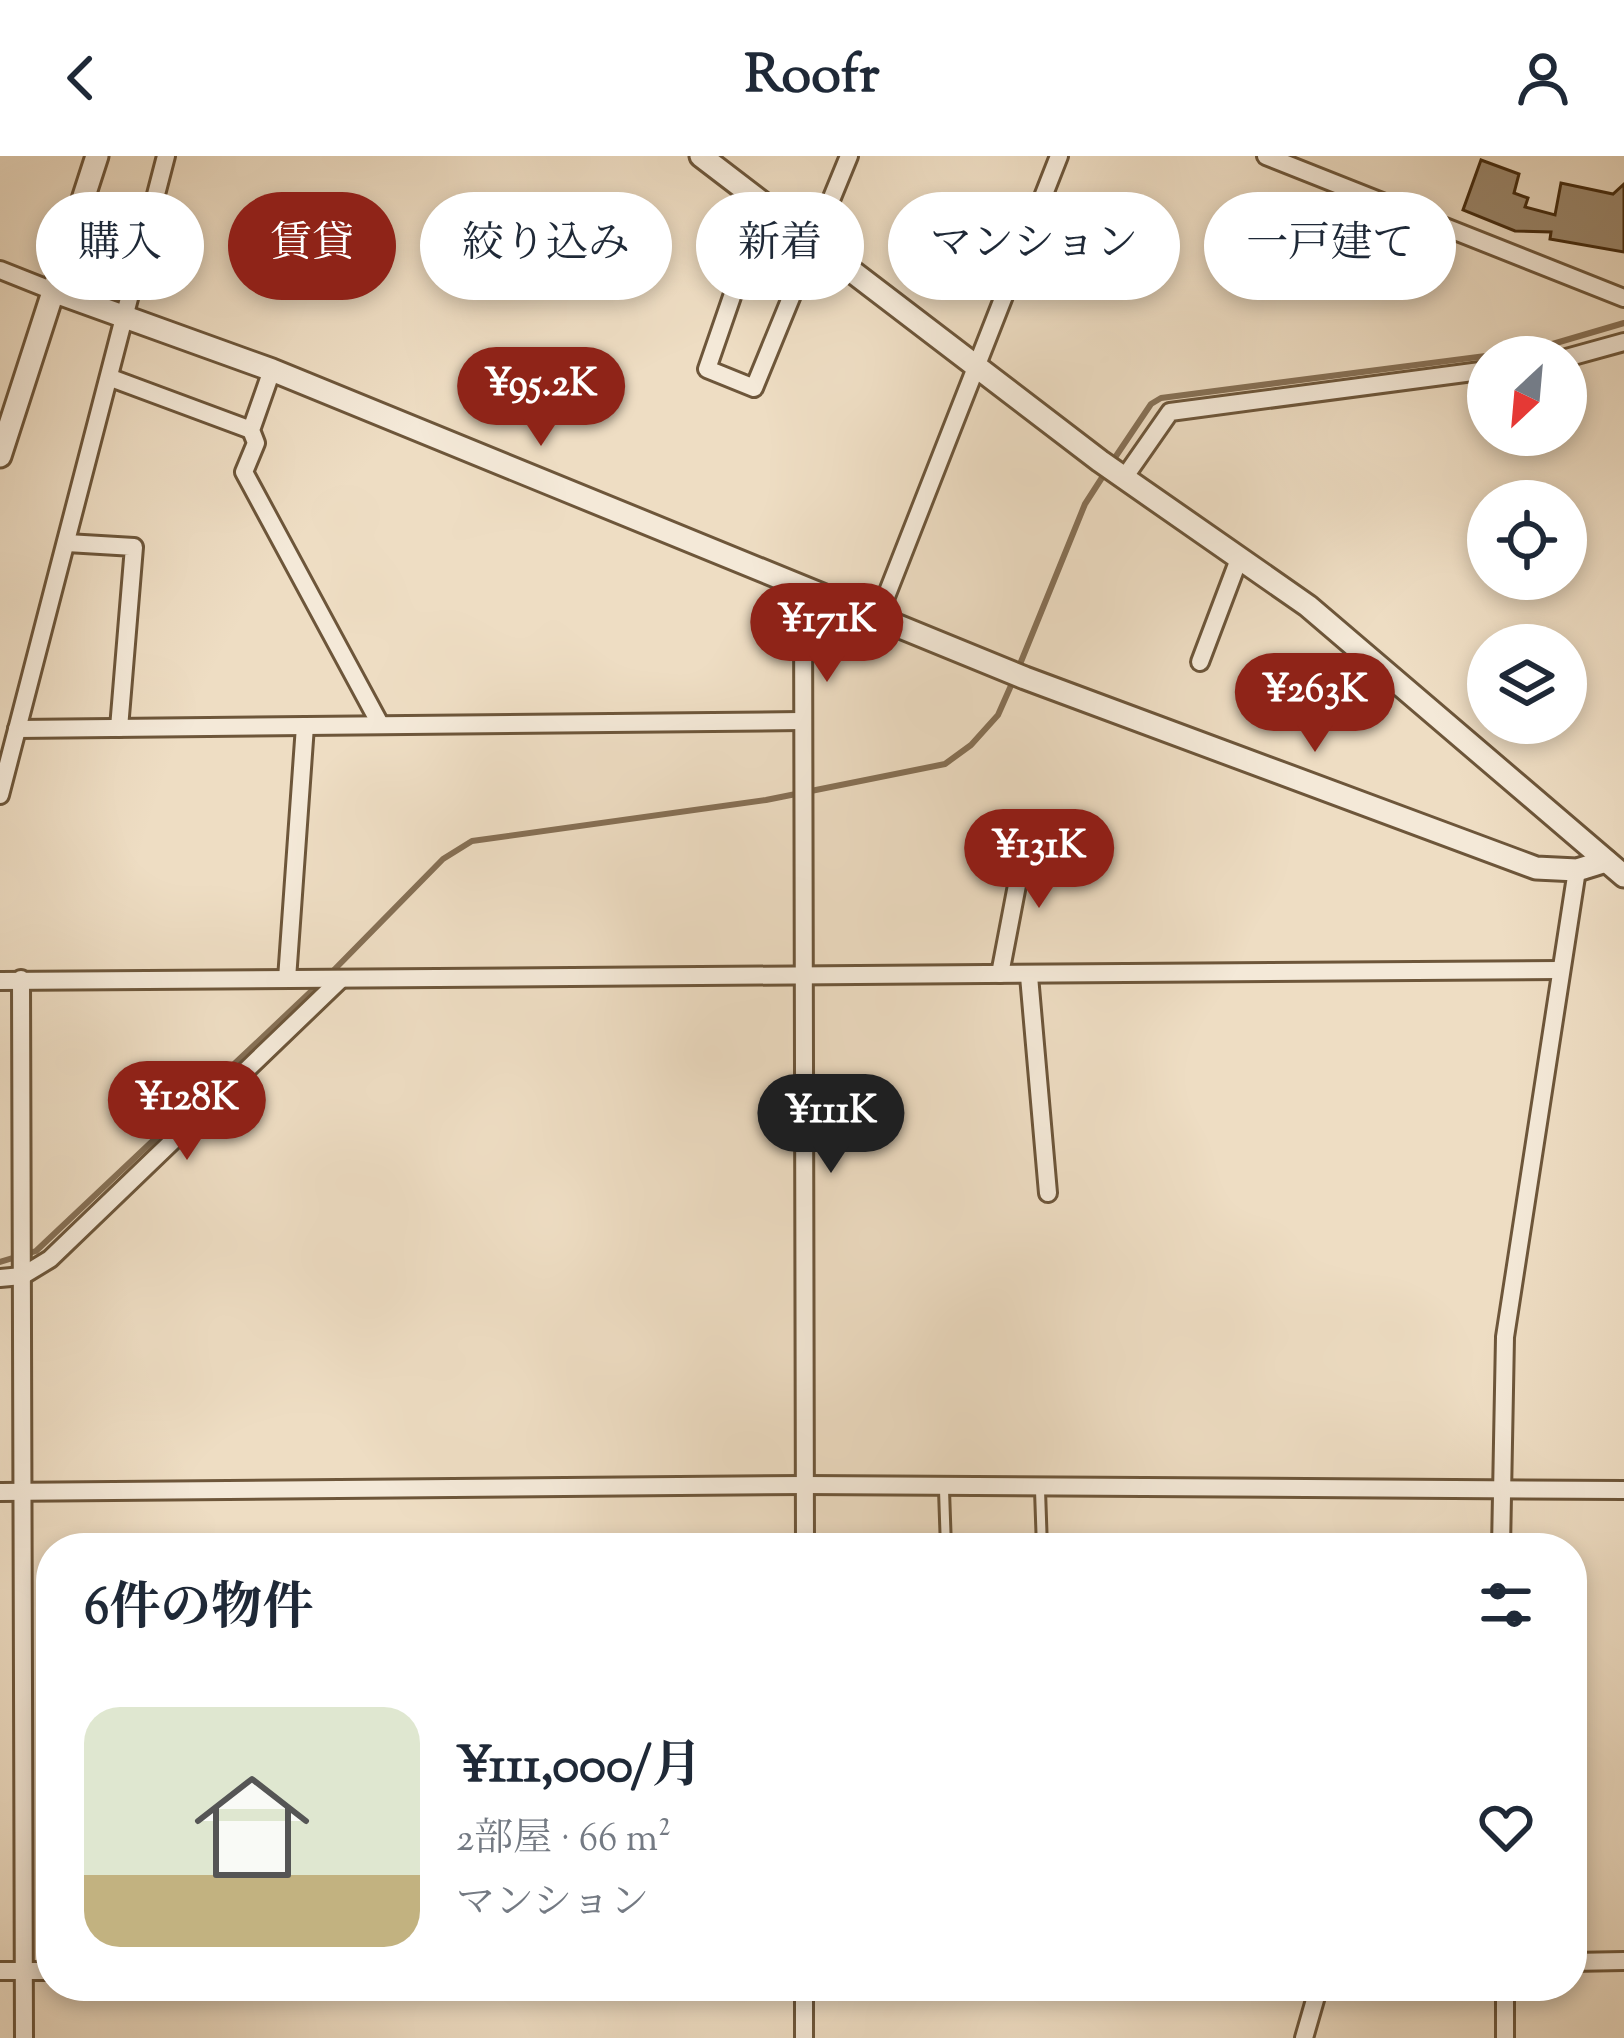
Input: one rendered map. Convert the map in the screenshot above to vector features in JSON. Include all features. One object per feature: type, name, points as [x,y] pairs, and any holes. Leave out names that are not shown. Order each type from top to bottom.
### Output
[{"type":"street","points":[[85,192],[97,156]]},
{"type":"street","points":[[0,795],[166,156]]},
{"type":"street","points":[[701,156],[747,192]]},
{"type":"street","points":[[835,192],[849,156]]},
{"type":"street","points":[[878,616],[1059,156]]},
{"type":"street","points":[[1266,156],[1624,298]]},
{"type":"street","points":[[0,270],[36,284]]},
{"type":"street","points":[[864,279],[1114,471],[1308,606],[1615,859],[1624,876]]},
{"type":"street","points":[[0,457],[50,300]]},
{"type":"street","points":[[81,300],[272,370],[1016,674],[1536,868],[1577,870],[1615,859]]},
{"type":"street","points":[[731,300],[707,369],[754,388],[791,300]]},
{"type":"street","points":[[1587,352],[1624,342]]},
{"type":"street","points":[[272,370],[251,430],[256,443],[244,472],[380,724]]},
{"type":"street","points":[[1114,471],[1170,412],[1181,408],[1467,373]]},
{"type":"street","points":[[111,378],[251,430]]},
{"type":"street","points":[[67,543],[134,547],[119,728]]},
{"type":"street","points":[[1200,662],[1239,559]]},
{"type":"street","points":[[803,588],[805,1533]]},
{"type":"street","points":[[17,729],[801,721]]},
{"type":"street","points":[[297,979],[305,726]]},
{"type":"street","points":[[1000,974],[1026,838]]},
{"type":"street","points":[[1502,1533],[1504,1337],[1577,870]]},
{"type":"street","points":[[0,981],[1560,970]]},
{"type":"street","points":[[1029,976],[1048,1193]]},
{"type":"street","points":[[0,1278],[50,1259],[337,979]]},
{"type":"street","points":[[22,980],[24,2038]]},
{"type":"street","points":[[0,1492],[806,1485],[1624,1490]]},
{"type":"street","points":[[1587,1962],[1624,1961]]},
{"type":"street","points":[[0,1971],[36,1971]]},
{"type":"street","points":[[804,2001],[805,2038]]},
{"type":"street","points":[[1304,2038],[1315,2001]]},
{"type":"street","points":[[1505,2001],[1505,2038]]},
{"type":"lane","points":[[944,1486],[946,1533]]},
{"type":"lane","points":[[1040,1487],[1042,1533]]},
{"type":"building","points":[[1481,160],[1519,174],[1514,193],[1528,198],[1525,207],[1555,215],[1561,183],[1613,194],[1624,184],[1624,252],[1550,239],[1551,232],[1515,231],[1463,210]]},
{"type":"waterway","points":[[1112,462],[1151,404],[1161,398],[1532,350],[1624,323]]},
{"type":"waterway","points":[[1018,669],[1085,504],[1105,473]]},
{"type":"waterway","points":[[330,974],[443,859],[472,841],[766,800],[945,764],[971,745],[998,715],[1013,681]]},
{"type":"waterway","points":[[0,1262],[36,1251],[320,983]]}]
